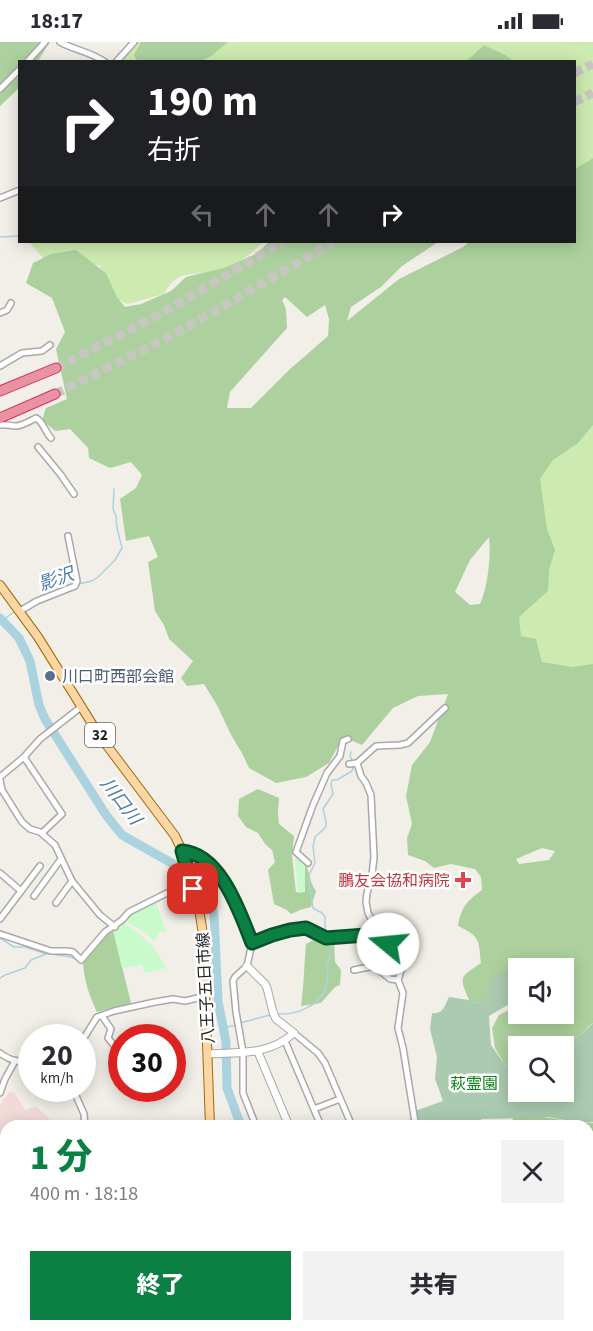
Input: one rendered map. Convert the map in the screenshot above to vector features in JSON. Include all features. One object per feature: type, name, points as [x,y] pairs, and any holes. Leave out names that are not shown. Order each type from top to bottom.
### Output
[{"type":"highway","points":[[0,391],[56,368]]},
{"type":"highway","points":[[2,421],[56,394]]},
{"type":"main road","name":"八王子五日市線","points":[[0,585],[47,651],[110,750],[170,829],[183,853],[199,909],[203,934],[210,1120]]},
{"type":"street","points":[[29,60],[45,42]]},
{"type":"street","points":[[60,42],[102,60]]},
{"type":"street","points":[[118,60],[134,42]]},
{"type":"street","points":[[0,89],[18,71]]},
{"type":"street","points":[[0,198],[18,191]]},
{"type":"street","points":[[0,314],[7,310],[10,303]]},
{"type":"street","points":[[0,366],[22,354],[42,351],[50,345]]},
{"type":"street","points":[[2,421],[20,425],[36,418],[51,438]]},
{"type":"street","points":[[38,447],[74,494]]},
{"type":"street","points":[[18,609],[76,583],[68,536]]},
{"type":"street","points":[[81,707],[45,735],[0,778],[2,790],[22,822],[30,829],[42,833],[55,845],[72,881],[100,915],[115,927]]},
{"type":"street","points":[[415,1120],[398,1028],[403,993],[398,980],[406,955],[388,944],[379,934],[368,912],[366,902],[374,857],[371,795],[354,763],[376,746],[408,743],[445,708]]},
{"type":"street","points":[[308,863],[296,852],[327,773],[340,756],[343,741],[348,739]]},
{"type":"street","points":[[24,757],[62,814],[42,833]]},
{"type":"street","points":[[183,853],[188,851],[205,860],[230,890],[252,943],[247,966],[233,981],[243,1093],[254,1120]]},
{"type":"street","points":[[34,896],[61,859]]},
{"type":"street","points":[[0,919],[40,866]]},
{"type":"street","points":[[0,873],[21,891]]},
{"type":"street","points":[[31,878],[41,886]]},
{"type":"street","points":[[56,903],[72,881]]},
{"type":"street","points":[[0,934],[51,951],[73,952],[81,960],[105,932],[115,927],[129,912],[191,881]]},
{"type":"street","points":[[252,943],[272,935],[306,928],[328,938],[379,934]]},
{"type":"street","points":[[247,966],[265,984],[274,1014],[283,1025],[320,1055],[331,1073],[349,1120]]},
{"type":"street","points":[[354,970],[374,966],[390,979],[398,980]]},
{"type":"street","points":[[93,1024],[97,1017],[114,1011],[155,1002],[174,999],[185,1001],[206,996]]},
{"type":"street","points":[[102,1016],[108,1025]]},
{"type":"street","points":[[207,1054],[258,1052],[285,1041],[294,1033]]},
{"type":"street","points":[[285,1041],[319,1120]]},
{"type":"street","points":[[258,1052],[286,1120]]},
{"type":"street","points":[[0,1053],[18,1061]]},
{"type":"street","points":[[0,1093],[15,1061]]},
{"type":"street","points":[[314,1109],[340,1099]]},
{"type":"street","points":[[79,1102],[84,1120]]},
{"type":"shaded area","points":[[9,1092],[14,1092],[18,1102],[26,1111],[37,1107],[50,1120],[0,1120],[0,1105]]},
{"type":"green space","points":[[0,42],[50,42],[39,60],[18,60],[18,89],[0,106]]},
{"type":"green space","points":[[138,42],[593,42],[593,164],[576,175],[576,60],[123,60]]},
{"type":"green space","points":[[141,42],[228,42],[204,60],[136,60],[134,55]]},
{"type":"green space","points":[[484,45],[512,60],[468,60]]},
{"type":"green space","points":[[593,158],[593,425],[578,443],[553,460],[540,479],[547,529],[555,550],[549,570],[548,591],[519,617],[521,636],[536,639],[542,662],[572,667],[593,664],[593,1023],[576,1039],[574,1036],[508,1036],[508,1066],[505,1065],[495,1048],[492,1028],[499,1015],[508,1010],[508,1024],[574,1024],[574,958],[508,958],[508,982],[490,1002],[478,1004],[469,1000],[463,978],[481,963],[479,949],[475,936],[458,926],[466,905],[482,890],[481,877],[475,869],[451,864],[434,868],[425,861],[408,855],[407,838],[412,824],[406,796],[412,765],[430,742],[448,694],[418,696],[393,708],[362,745],[343,737],[329,763],[306,777],[276,783],[249,768],[204,684],[187,686],[181,678],[193,661],[169,639],[155,611],[148,562],[158,557],[149,536],[126,541],[120,499],[136,488],[142,475],[131,462],[110,468],[89,458],[88,448],[70,429],[55,431],[42,420],[46,408],[67,399],[56,349],[65,332],[52,298],[26,283],[33,263],[51,254],[76,250],[106,273],[117,297],[125,307],[141,304],[171,291],[186,277],[224,268],[256,254],[268,243],[436,243],[402,266],[381,287],[351,307],[347,321],[399,279],[468,243],[576,243],[576,168]],"holes":[[[285,297],[307,317],[325,305],[329,319],[328,336],[289,370],[251,408],[227,408],[230,392],[287,328],[286,309],[282,300]],[[489,537],[490,553],[485,589],[480,604],[470,605],[455,592],[470,560]],[[542,848],[555,851],[549,860],[519,864],[516,859]]]},
{"type":"green space","points":[[30,243],[262,243],[240,262],[226,270],[184,276],[176,279],[164,294],[127,304],[113,293],[100,266],[74,258],[56,267],[43,258]]},
{"type":"green space","points":[[593,415],[593,697],[494,639],[536,469]]},
{"type":"green space","points":[[258,789],[279,798],[279,824],[294,836],[292,856],[296,892],[305,892],[305,863],[316,891],[311,907],[291,914],[274,904],[268,870],[275,862],[272,850],[258,833],[246,827],[238,816],[239,799]]},
{"type":"green space","points":[[297,856],[305,863],[305,892],[298,893],[295,859]]},
{"type":"green space","points":[[156,902],[166,931],[160,932],[154,941],[143,931],[125,921],[130,915]]},
{"type":"green space","points":[[123,923],[148,942],[166,968],[145,973],[142,965],[122,968],[113,930]]},
{"type":"green space","points":[[113,930],[131,1003],[97,1012],[87,986],[83,959],[107,932]]},
{"type":"green space","points":[[319,937],[334,941],[335,962],[341,970],[340,985],[335,987],[321,1003],[301,1006],[306,944]]},
{"type":"green space","name":"萩霊園","points":[[508,972],[508,1005],[489,1016],[491,1045],[508,1066],[508,1102],[574,1102],[574,1039],[593,1023],[593,1120],[565,1120],[548,1117],[418,1120],[415,1111],[443,1101],[435,1079],[437,1057],[430,1029],[432,1013],[441,1011],[449,997],[478,1004],[485,1001],[490,978]]},
{"type":"green space","points":[[516,1113],[562,1120],[512,1120]]},
{"type":"waterway","points":[[0,237],[18,236]]},
{"type":"waterway","name":"影沢","points":[[78,584],[98,577],[115,560],[122,548],[113,509],[114,489]]},
{"type":"waterway","name":"影沢","points":[[21,607],[34,599],[74,583]]},
{"type":"waterway","name":"影沢","points":[[3,620],[15,611]]},
{"type":"waterway","name":"川口川","points":[[0,618],[19,638],[30,661],[39,705],[45,719],[106,815],[122,835],[191,874],[204,888],[209,898],[214,915],[218,1001],[226,1042],[227,1088],[239,1120]]},
{"type":"waterway","points":[[351,752],[353,762]]},
{"type":"waterway","points":[[329,937],[325,928],[325,917],[313,908],[308,877],[315,863],[313,847],[315,837],[326,826],[323,809],[333,794],[332,780],[337,780],[352,771],[353,767]]},
{"type":"waterway","points":[[175,886],[184,878]]},
{"type":"waterway","points":[[0,938],[14,947],[25,947],[76,959]]},
{"type":"waterway","points":[[278,1014],[293,1013],[308,1007],[315,1003],[325,991],[331,941]]},
{"type":"waterway","points":[[0,978],[25,968],[31,960],[46,954]]},
{"type":"waterway","points":[[240,1023],[270,1015]]},
{"type":"waterway","points":[[223,1028],[236,1025]]},
{"type":"tunnel","points":[[576,72],[593,64]]},
{"type":"tunnel","points":[[576,101],[593,93]]},
{"type":"tunnel","points":[[56,368],[153,318],[281,243]]},
{"type":"tunnel","points":[[55,394],[165,339],[331,243]]},
{"type":"place","name":"川口町西部会館","points":[[50,676]]},
{"type":"place","name":"鵬友会協和病院","points":[[463,880]]},
{"type":"route","points":[[193,889],[182,851],[188,851],[205,860],[230,890],[252,943],[290,930],[306,928],[326,938],[379,934],[388,944]]}]
